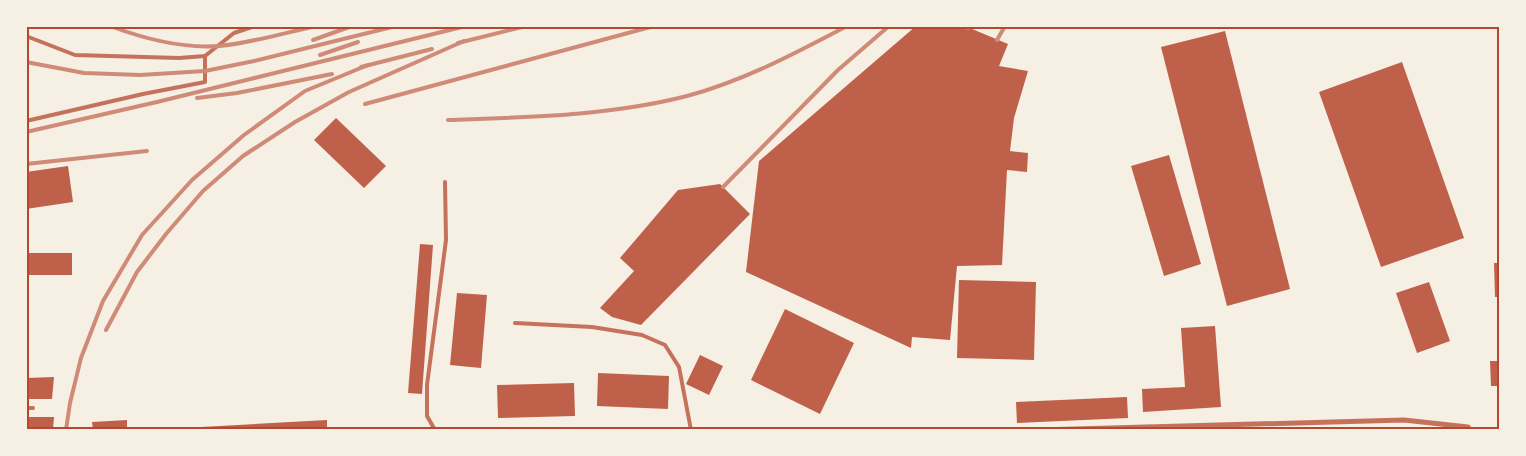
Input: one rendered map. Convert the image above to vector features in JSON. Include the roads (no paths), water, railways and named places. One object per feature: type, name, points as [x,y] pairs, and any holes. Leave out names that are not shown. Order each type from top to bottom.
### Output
[{"type":"street","points":[[1038,430],[1404,420],[1468,427],[1470,430]]},
{"type":"lane","points":[[26,36],[75,55],[179,58],[205,56],[234,33],[255,26]]},
{"type":"lane","points":[[26,122],[143,94],[205,82],[205,56]]},
{"type":"lane","points":[[435,430],[428,416],[427,385],[446,240],[445,182]]},
{"type":"lane","points":[[515,323],[600,328],[642,335],[665,345],[679,367],[691,430]]},
{"type":"lane","points":[[26,408],[33,408]]},
{"type":"railway","points":[[110,26],[164,42],[205,47],[243,43],[316,26]]},
{"type":"railway","points":[[313,40],[352,26]]},
{"type":"railway","points":[[26,62],[84,73],[140,75],[205,71],[254,61],[396,26]]},
{"type":"railway","points":[[26,132],[157,102],[466,26]]},
{"type":"railway","points":[[458,43],[526,26]]},
{"type":"railway","points":[[365,104],[654,26]]},
{"type":"railway","points":[[448,120],[598,112],[658,103],[728,83],[789,56],[847,26]]},
{"type":"railway","points":[[723,187],[838,70],[889,26]]},
{"type":"railway","points":[[997,40],[1005,26]]},
{"type":"railway","points":[[106,330],[137,272],[166,234],[203,191],[243,156],[295,122],[349,92],[464,41]]},
{"type":"railway","points":[[320,55],[358,42]]},
{"type":"railway","points":[[361,67],[432,49]]},
{"type":"railway","points":[[66,430],[70,403],[81,358],[103,301],[142,235],[192,180],[244,135],[305,91],[368,65]]},
{"type":"railway","points":[[197,98],[237,93],[332,74]]},
{"type":"railway","points":[[26,164],[147,151]]}]
